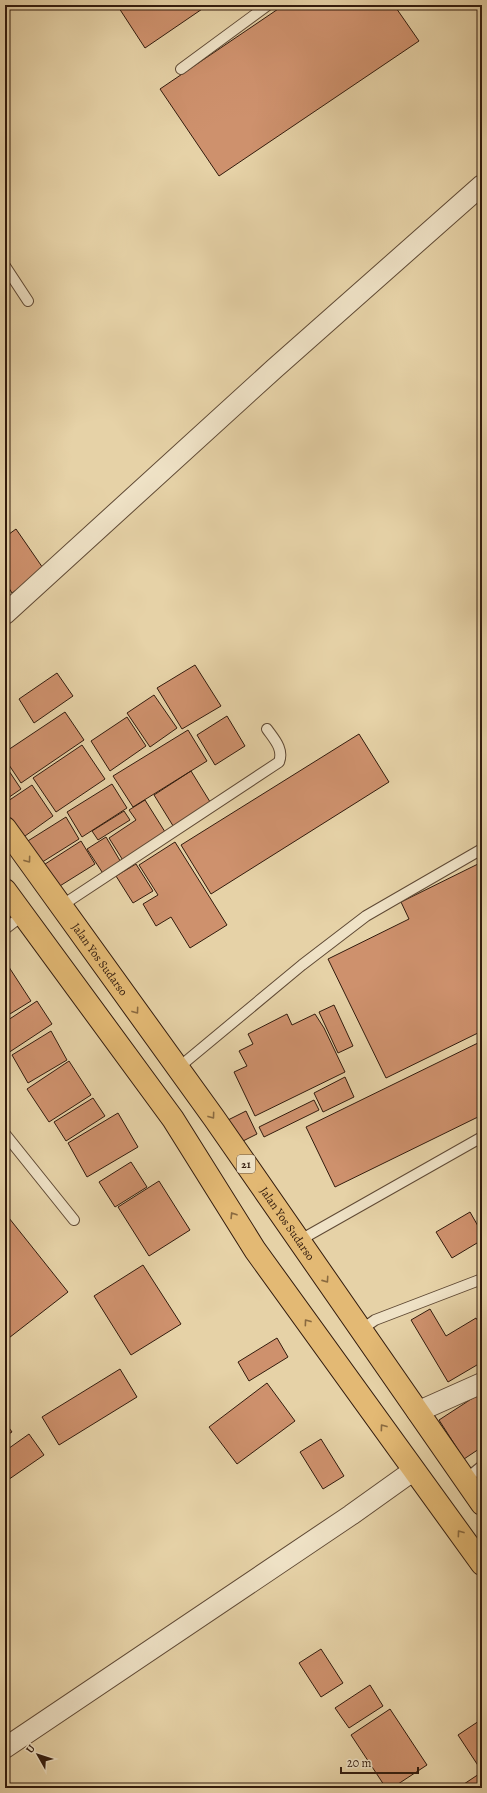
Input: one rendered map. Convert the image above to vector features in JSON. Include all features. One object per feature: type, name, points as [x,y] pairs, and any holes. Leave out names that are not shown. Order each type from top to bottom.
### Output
[{"type":"highway","name":"Jalan Yos Sudarso","points":[[5,828],[178,1068],[482,1504]]},
{"type":"highway","points":[[5,890],[173,1119],[255,1250],[482,1564]]},
{"type":"highway","points":[[149,1088],[178,1068]]},
{"type":"street","points":[[5,614],[274,369],[482,185]]},
{"type":"street","points":[[417,1412],[482,1383]]},
{"type":"street","points":[[5,1748],[351,1515],[414,1470]]},
{"type":"lane","points":[[181,69],[268,5]]},
{"type":"lane","points":[[5,266],[28,301]]},
{"type":"lane","points":[[61,906],[279,762],[281,756],[280,748],[267,729]]},
{"type":"lane","points":[[178,1068],[302,965],[366,916],[482,849]]},
{"type":"lane","points":[[5,929],[23,915]]},
{"type":"lane","points":[[5,1134],[74,1220]]},
{"type":"lane","points":[[300,1242],[309,1235],[482,1137]]},
{"type":"lane","points":[[361,1330],[375,1320],[482,1279]]},
{"type":"lane","points":[[465,1480],[482,1466]]},
{"type":"building","points":[[117,5],[208,5],[145,48]]},
{"type":"building","points":[[284,5],[394,5],[419,41],[219,176],[160,89]]},
{"type":"building","points":[[16,529],[45,571],[12,593],[5,582],[5,537]]},
{"type":"building","points":[[195,665],[221,706],[182,729],[157,688]]},
{"type":"building","points":[[57,673],[73,696],[34,723],[19,699]]},
{"type":"building","points":[[154,695],[177,728],[150,747],[127,713]]},
{"type":"building","points":[[65,712],[84,740],[21,783],[5,759],[5,752]]},
{"type":"building","points":[[227,716],[245,746],[215,765],[197,735]]},
{"type":"building","points":[[127,717],[146,746],[110,771],[91,741]]},
{"type":"building","points":[[188,730],[207,761],[133,807],[113,776]]},
{"type":"building","points":[[359,734],[389,782],[211,894],[181,845]]},
{"type":"building","points":[[82,745],[105,779],[56,812],[33,778]]},
{"type":"building","points":[[5,765],[21,789],[5,800]]},
{"type":"building","points":[[191,771],[212,805],[175,829],[154,795]]},
{"type":"building","points":[[112,784],[127,808],[82,837],[67,812]]},
{"type":"building","points":[[32,785],[53,816],[18,841],[5,822],[5,803]]},
{"type":"building","points":[[145,800],[167,835],[124,862],[109,838],[136,820],[129,810]]},
{"type":"building","points":[[124,811],[130,820],[98,840],[92,831]]},
{"type":"building","points":[[66,817],[79,839],[36,866],[23,844]]},
{"type":"building","points":[[106,837],[122,864],[104,875],[87,849]]},
{"type":"building","points":[[81,841],[95,864],[55,889],[42,866]]},
{"type":"building","points":[[175,842],[227,925],[190,948],[171,917],[156,926],[143,904],[158,895],[139,865]]},
{"type":"building","points":[[482,862],[482,1031],[386,1078],[328,959],[409,919],[401,902]]},
{"type":"building","points":[[136,864],[153,891],[133,903],[116,876]]},
{"type":"building","points":[[5,961],[31,1001],[5,1017]]},
{"type":"building","points":[[37,1001],[52,1024],[5,1055],[5,1022]]},
{"type":"building","points":[[334,1005],[353,1046],[338,1053],[319,1012]]},
{"type":"building","points":[[287,1014],[292,1025],[315,1014],[324,1028],[345,1072],[255,1116],[234,1072],[247,1066],[239,1051],[253,1044],[248,1034]]},
{"type":"building","points":[[51,1031],[67,1060],[28,1083],[12,1055]]},
{"type":"building","points":[[482,1041],[482,1115],[335,1187],[306,1127]]},
{"type":"building","points":[[69,1061],[91,1095],[49,1122],[27,1089]]},
{"type":"building","points":[[345,1077],[354,1097],[323,1112],[314,1093]]},
{"type":"building","points":[[93,1098],[105,1116],[66,1141],[54,1122]]},
{"type":"building","points":[[314,1100],[319,1110],[264,1137],[259,1127]]},
{"type":"building","points":[[246,1111],[257,1134],[237,1144],[226,1121]]},
{"type":"building","points":[[118,1113],[138,1147],[87,1177],[68,1143]]},
{"type":"building","points":[[131,1162],[147,1187],[115,1207],[99,1182]]},
{"type":"building","points":[[159,1181],[190,1230],[149,1256],[118,1207]]},
{"type":"building","points":[[470,1212],[482,1233],[482,1240],[452,1258],[436,1232]]},
{"type":"building","points":[[5,1213],[68,1292],[5,1341]]},
{"type":"building","points":[[143,1265],[181,1324],[131,1355],[94,1296]]},
{"type":"building","points":[[430,1309],[446,1336],[476,1318],[482,1328],[482,1362],[448,1382],[411,1320]]},
{"type":"building","points":[[277,1338],[288,1357],[249,1381],[238,1362]]},
{"type":"building","points":[[120,1369],[137,1397],[59,1445],[42,1417]]},
{"type":"building","points":[[267,1383],[295,1421],[237,1464],[209,1427]]},
{"type":"building","points":[[482,1392],[482,1447],[464,1459],[439,1420]]},
{"type":"building","points":[[5,1422],[12,1432],[5,1436]]},
{"type":"building","points":[[29,1434],[44,1455],[5,1482],[5,1451]]},
{"type":"building","points":[[321,1439],[344,1476],[323,1489],[300,1452]]},
{"type":"building","points":[[321,1649],[343,1683],[321,1697],[299,1663]]},
{"type":"building","points":[[370,1685],[383,1706],[349,1728],[335,1708]]},
{"type":"building","points":[[390,1709],[427,1765],[392,1788],[386,1788],[351,1735]]},
{"type":"building","points":[[482,1719],[482,1765],[479,1767],[458,1735]]},
{"type":"building","points":[[482,1772],[482,1788],[458,1788]]}]
